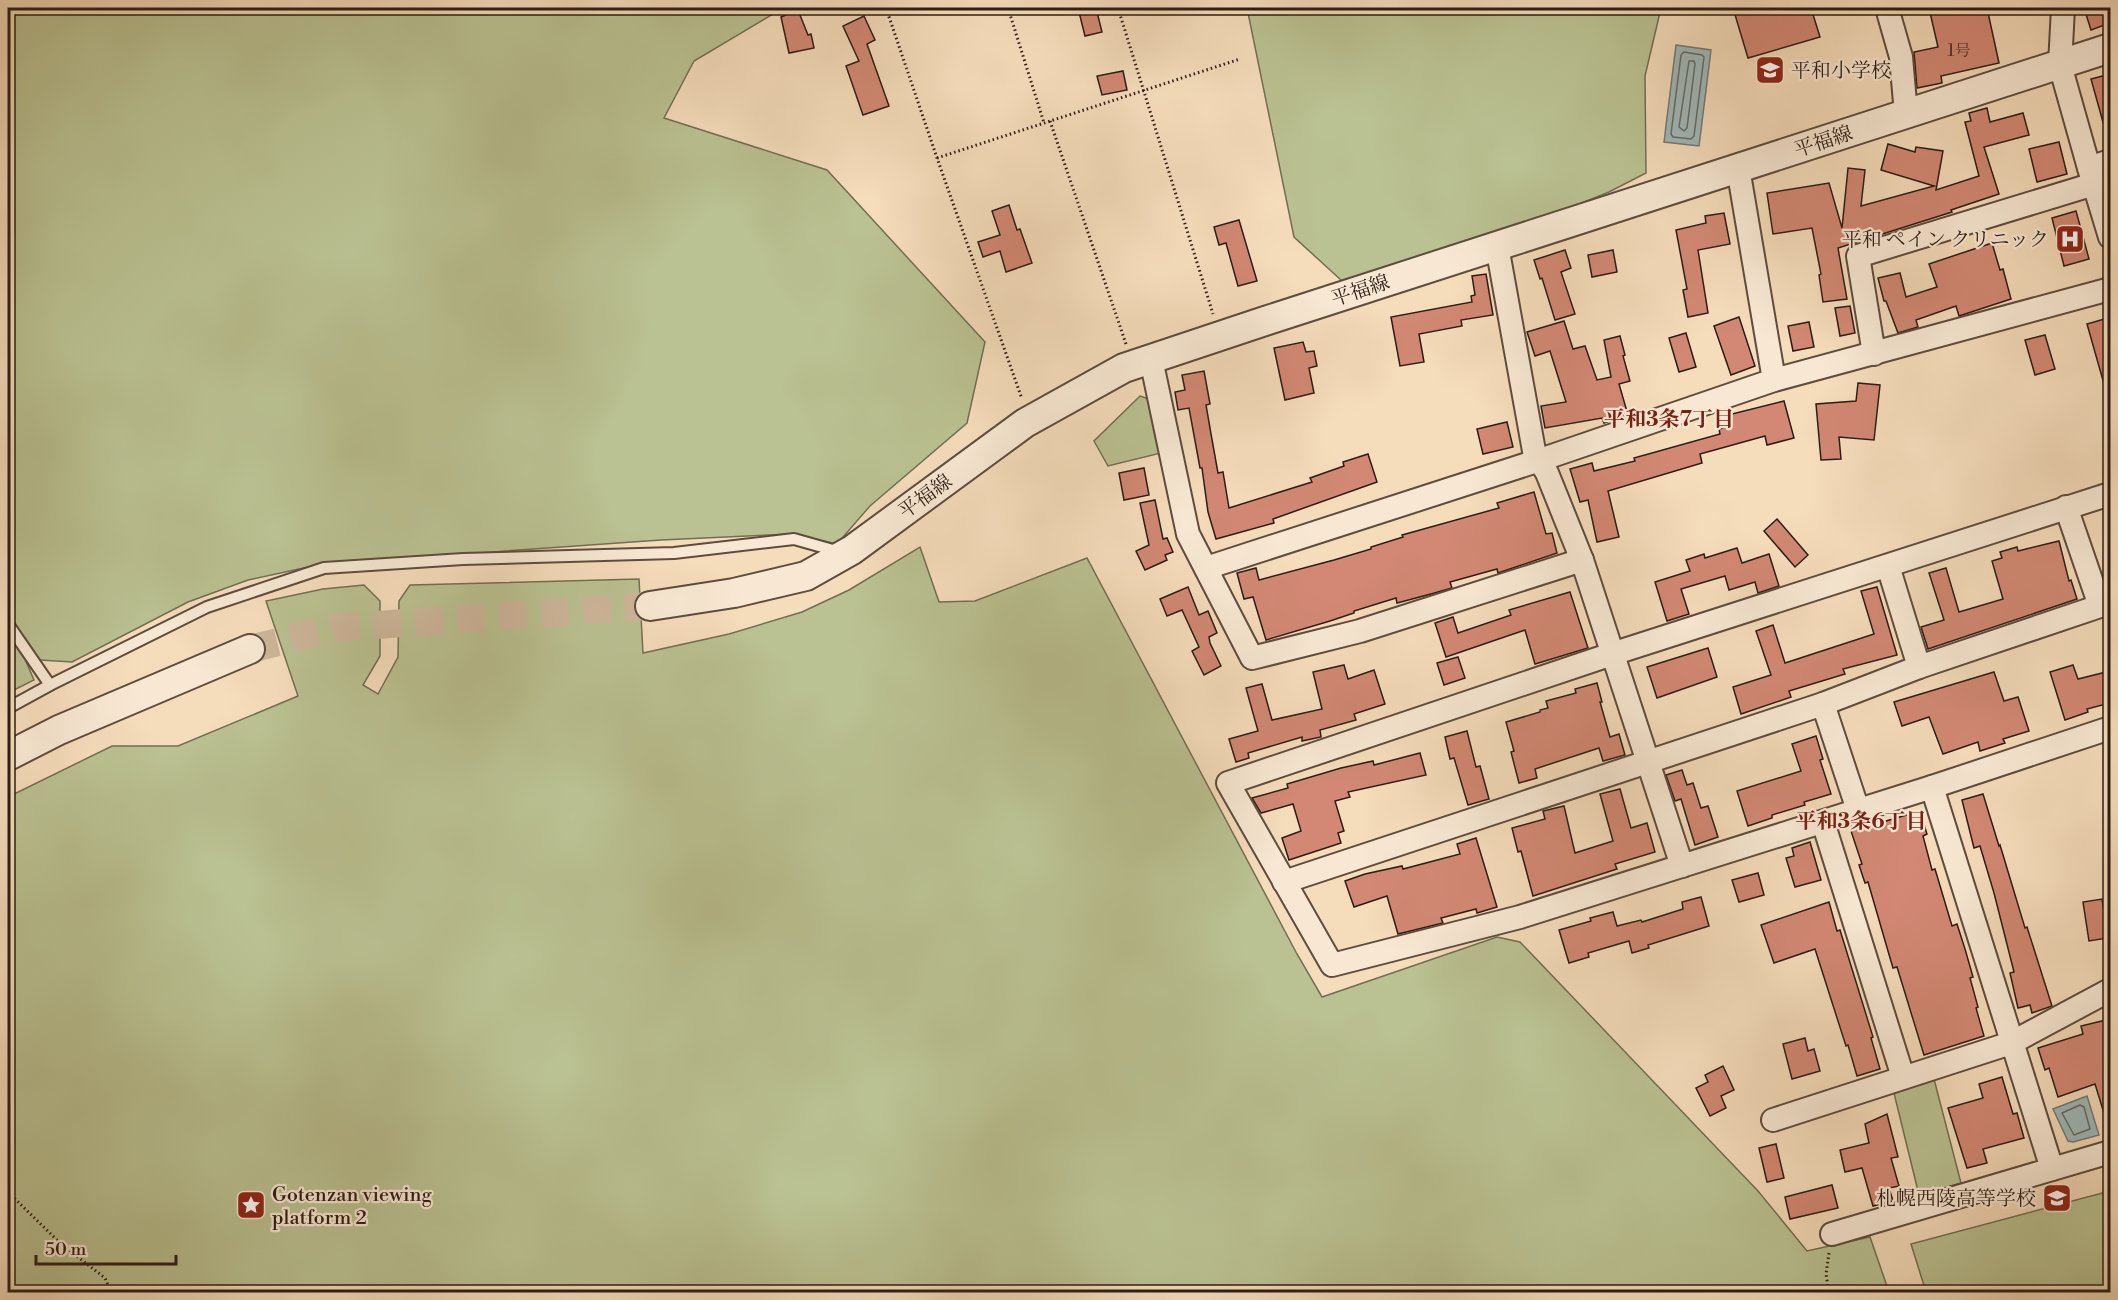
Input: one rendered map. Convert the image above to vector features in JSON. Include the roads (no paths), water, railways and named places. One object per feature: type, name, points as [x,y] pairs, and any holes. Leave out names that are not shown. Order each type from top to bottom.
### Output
[{"type":"street","points":[[1887,8],[1901,57],[1906,114]]},
{"type":"street","points":[[2063,8],[2060,65],[2110,237]]},
{"type":"street","name":"平福線","points":[[650,606],[734,593],[806,576],[845,554],[1030,420],[1124,368],[2110,48]]},
{"type":"street","points":[[1874,354],[1858,256],[2091,176],[2110,162]]},
{"type":"street","points":[[1738,168],[1774,380]]},
{"type":"street","points":[[1497,246],[1534,451],[1547,473],[1582,560],[1682,866]]},
{"type":"street","points":[[1206,568],[1540,460],[1774,380],[2110,289]]},
{"type":"street","points":[[1142,362],[1188,534],[1252,658],[1360,631],[1582,560]]},
{"type":"street","points":[[2110,494],[1611,654],[1228,783],[1332,965],[1520,917],[1823,822],[2110,728]]},
{"type":"street","points":[[1284,882],[1647,760],[1823,704],[1919,667],[2100,606],[2066,507]]},
{"type":"street","points":[[1888,566],[1919,667]]},
{"type":"street","points":[[8,756],[59,730],[250,649]]},
{"type":"street","points":[[1823,704],[1858,810]]},
{"type":"street","points":[[1932,787],[2052,1169]]},
{"type":"street","points":[[1823,822],[1903,1077]]},
{"type":"street","points":[[1773,1120],[2011,1043],[2110,990]]},
{"type":"street","points":[[1832,1234],[2110,1152]]},
{"type":"lane","points":[[8,708],[207,607],[324,568],[462,559],[674,553],[794,539],[845,554]]},
{"type":"lane","points":[[8,624],[50,685]]},
{"type":"water","points":[[1676,45],[1711,50],[1699,146],[1664,142]]},
{"type":"water","points":[[2087,1096],[2099,1135],[2073,1142],[2068,1141],[2053,1109]]},
{"type":"tunnel","points":[[250,649],[334,628],[650,606]]},
{"type":"place","name":"平和小学校","points":[[1770,70]]},
{"type":"place","name":"平和 ペイン クリニック","points":[[2070,239]]},
{"type":"place","name":"札幌西陵高等学校","points":[[2057,1198]]},
{"type":"place","name":"Gotenzan viewing platform 2","points":[[251,1205]]},
{"type":"district","name":"平和3条7丁目","points":[[1669,419]]},
{"type":"district","name":"平和3条6丁目","points":[[1861,821]]}]
